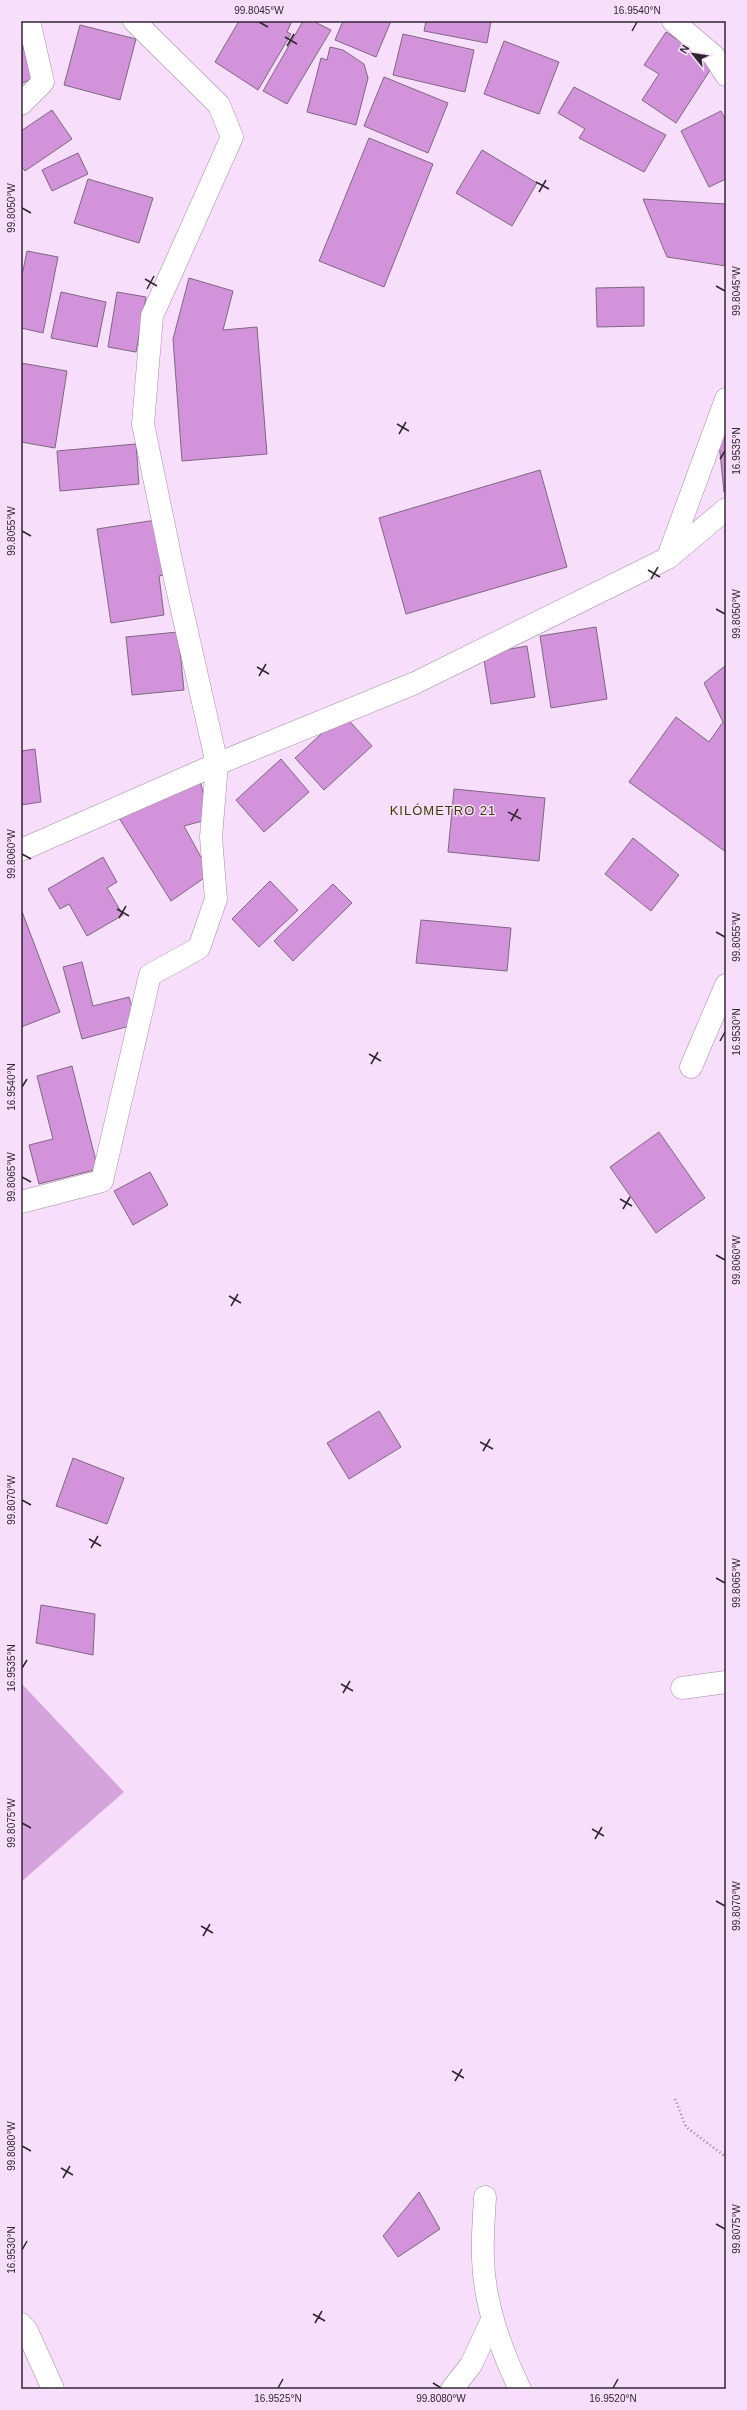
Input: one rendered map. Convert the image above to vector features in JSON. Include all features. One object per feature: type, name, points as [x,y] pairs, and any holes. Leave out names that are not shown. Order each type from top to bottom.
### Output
[{"type":"street","points":[[21,104],[44,82],[29,21]]},
{"type":"street","points":[[21,1202],[102,1181],[150,976],[199,948],[216,899],[211,837],[217,764],[175,578],[143,424],[152,316],[232,137],[218,105],[134,21]]},
{"type":"street","points":[[673,21],[714,56],[726,75]]},
{"type":"street","points":[[668,558],[726,399]]},
{"type":"street","points":[[21,850],[217,764],[414,683],[668,558],[726,509]]},
{"type":"street","points":[[691,1067],[726,985]]},
{"type":"street","points":[[682,1688],[726,1682]]},
{"type":"street","points":[[485,2197],[482,2259],[492,2320],[503,2353],[520,2389]]},
{"type":"street","points":[[452,2389],[471,2365],[492,2320]]},
{"type":"street","points":[[21,2324],[26,2331],[52,2389]]},
{"type":"path","points":[[675,2099],[686,2127],[726,2157]]},
{"type":"shaded area","points":[[21,1683],[124,1792],[21,1882]]},
{"type":"building","points":[[239,21],[292,21],[287,32],[291,34],[258,90],[215,62]]},
{"type":"building","points":[[303,21],[313,21],[331,30],[287,104],[263,91]]},
{"type":"building","points":[[343,21],[391,21],[376,57],[335,40]]},
{"type":"building","points":[[426,21],[491,21],[487,43],[424,31]]},
{"type":"building","points":[[80,25],[136,39],[120,100],[64,85]]},
{"type":"building","points":[[666,32],[714,64],[676,123],[642,100],[659,74],[644,65]]},
{"type":"building","points":[[403,34],[474,50],[465,92],[393,75]]},
{"type":"building","points":[[504,41],[559,62],[539,114],[484,94]]},
{"type":"building","points":[[21,43],[37,76],[21,84]]},
{"type":"building","points":[[330,47],[343,50],[364,64],[368,78],[356,125],[307,112],[321,58],[327,60]]},
{"type":"building","points":[[384,77],[448,103],[428,153],[364,126]]},
{"type":"building","points":[[574,87],[666,135],[644,172],[579,138],[585,129],[558,113]]},
{"type":"building","points":[[52,110],[72,139],[25,171],[21,165],[21,131]]},
{"type":"building","points":[[721,111],[726,121],[726,179],[709,187],[681,131]]},
{"type":"building","points":[[369,138],[433,164],[384,287],[319,261]]},
{"type":"building","points":[[482,150],[537,183],[512,226],[456,193]]},
{"type":"building","points":[[78,153],[88,174],[52,191],[42,170]]},
{"type":"building","points":[[88,179],[153,198],[139,243],[74,223]]},
{"type":"building","points":[[643,199],[726,204],[726,266],[667,257]]},
{"type":"building","points":[[27,251],[58,257],[43,333],[21,328],[21,280]]},
{"type":"building","points":[[189,278],[233,291],[223,330],[257,327],[267,454],[182,461],[173,339]]},
{"type":"building","points":[[644,287],[644,326],[597,327],[596,288]]},
{"type":"building","points":[[61,292],[106,302],[97,347],[51,338]]},
{"type":"building","points":[[117,292],[146,297],[136,352],[108,347]]},
{"type":"building","points":[[21,363],[67,371],[55,448],[21,442]]},
{"type":"building","points":[[726,436],[726,490],[724,492],[719,443]]},
{"type":"building","points":[[136,444],[139,484],[60,491],[57,451]]},
{"type":"building","points":[[540,470],[567,567],[406,614],[379,518]]},
{"type":"building","points":[[156,520],[164,575],[159,576],[164,615],[111,623],[97,529]]},
{"type":"building","points":[[596,627],[607,699],[551,708],[540,636]]},
{"type":"building","points":[[178,632],[184,690],[132,695],[126,637]]},
{"type":"building","points":[[527,646],[535,697],[491,704],[483,654]]},
{"type":"building","points":[[726,665],[726,852],[629,782],[676,717],[709,742],[723,722],[704,683]]},
{"type":"building","points":[[343,714],[372,746],[324,790],[295,758]]},
{"type":"building","points":[[35,749],[41,802],[21,805],[21,751]]},
{"type":"building","points":[[281,759],[309,792],[264,832],[236,800]]},
{"type":"building","points":[[199,777],[210,819],[184,826],[210,874],[171,901],[119,818]]},
{"type":"building","points":[[454,789],[545,798],[539,861],[448,852]]},
{"type":"building","points":[[633,838],[679,875],[651,911],[605,874]]},
{"type":"building","points":[[103,857],[117,882],[107,888],[123,915],[87,936],[69,904],[60,909],[48,889]]},
{"type":"building","points":[[270,881],[298,910],[259,947],[232,919]]},
{"type":"building","points":[[333,884],[352,903],[293,961],[274,941]]},
{"type":"building","points":[[21,909],[60,1012],[21,1027]]},
{"type":"building","points":[[421,920],[511,928],[507,971],[416,963]]},
{"type":"building","points":[[82,962],[93,1006],[129,997],[137,1024],[82,1039],[63,967]]},
{"type":"building","points":[[72,1066],[98,1169],[39,1184],[29,1145],[53,1139],[37,1076]]},
{"type":"building","points":[[659,1132],[705,1198],[656,1233],[610,1167]]},
{"type":"building","points":[[150,1172],[168,1205],[133,1225],[114,1191]]},
{"type":"building","points":[[379,1411],[401,1447],[349,1479],[327,1443]]},
{"type":"building","points":[[73,1458],[124,1478],[107,1524],[56,1506]]},
{"type":"building","points":[[41,1605],[95,1614],[93,1655],[36,1643]]},
{"type":"building","points":[[419,2192],[440,2229],[398,2257],[383,2236]]},
{"type":"district","name":"KILÓMETRO 21","points":[[443,810]]}]
